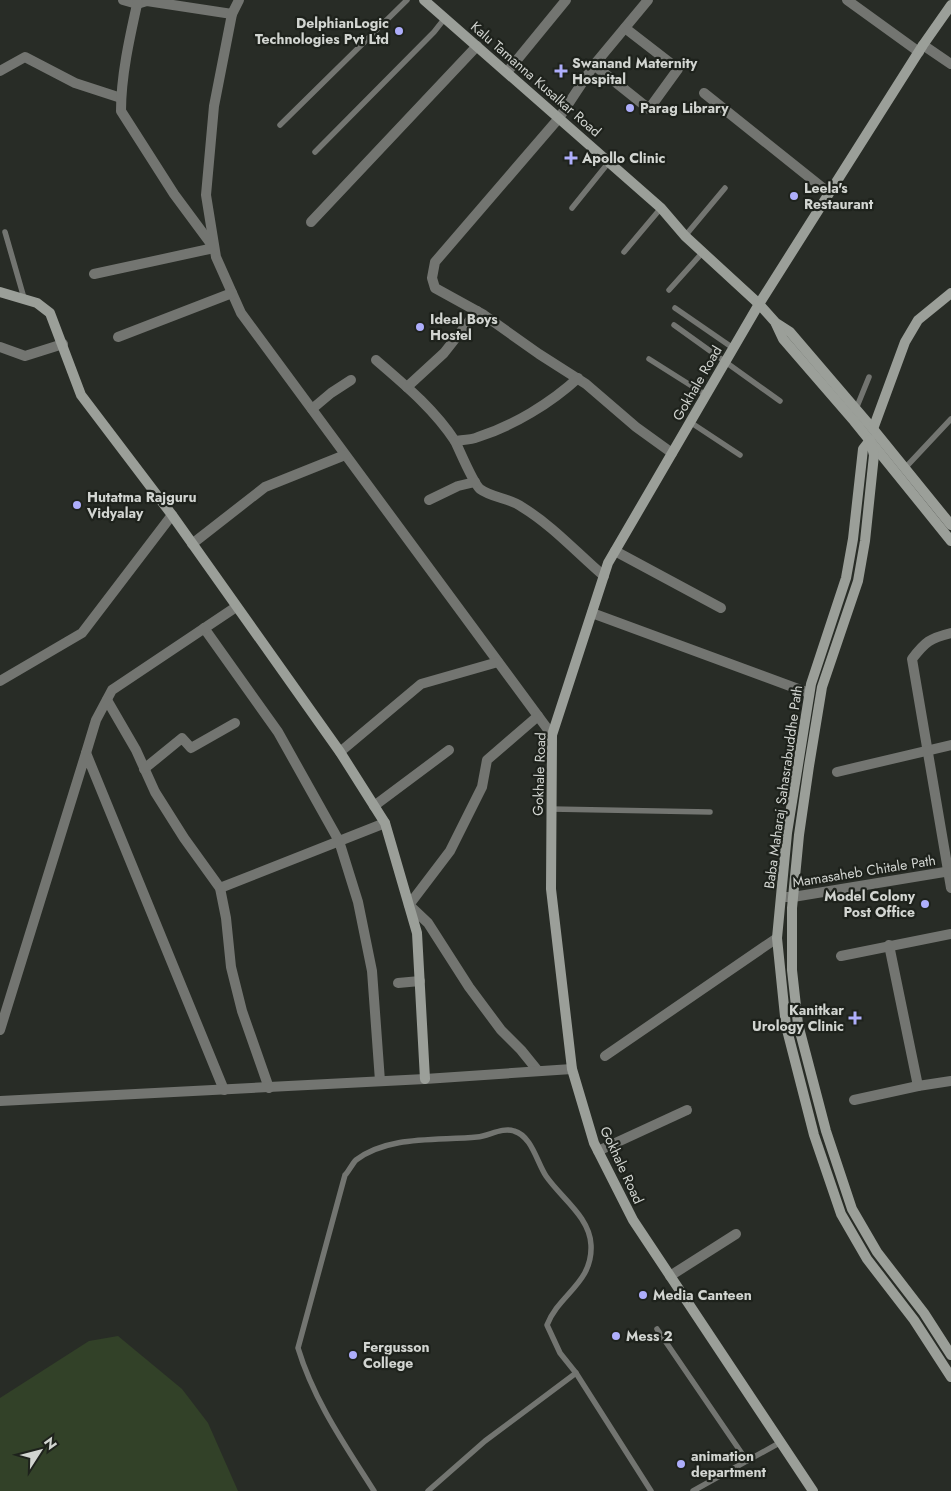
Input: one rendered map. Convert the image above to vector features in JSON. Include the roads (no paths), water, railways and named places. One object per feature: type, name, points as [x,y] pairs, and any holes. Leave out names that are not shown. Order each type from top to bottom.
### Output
[{"type":"street","points":[[123,0],[147,1],[232,14]]},
{"type":"street","points":[[239,0],[232,14],[214,106],[206,195],[216,257],[241,313],[552,735]]},
{"type":"street","name":"Kalu Tamanna Kusalkar Road","points":[[424,0],[661,208],[684,236],[759,304],[776,323]]},
{"type":"street","points":[[507,72],[566,0]]},
{"type":"street","points":[[648,0],[594,65],[558,118],[435,262],[432,278],[435,288],[477,312],[578,378],[636,427],[672,453]]},
{"type":"street","points":[[847,0],[921,48],[951,64]]},
{"type":"street","points":[[137,2],[121,98],[121,112],[174,194],[214,248]]},
{"type":"street","name":"Gokhale Road","points":[[813,1491],[633,1220],[594,1143],[572,1069],[551,889],[552,735],[608,563],[759,304],[921,48],[951,5]]},
{"type":"street","points":[[594,65],[649,108],[678,69],[625,28]]},
{"type":"street","points":[[311,222],[477,46]]},
{"type":"street","points":[[0,71],[26,57],[75,83],[121,98]]},
{"type":"street","points":[[704,93],[829,193]]},
{"type":"street","points":[[94,274],[214,248]]},
{"type":"street","points":[[0,292],[38,302],[50,313],[81,395],[172,515],[340,752],[385,823],[417,933],[425,1079]]},
{"type":"street","points":[[118,337],[232,293]]},
{"type":"street","points":[[873,429],[905,342],[918,320],[951,293]]},
{"type":"street","points":[[407,387],[444,353],[477,312]]},
{"type":"street","points":[[776,323],[790,332],[951,524]]},
{"type":"street","points":[[776,323],[783,339],[870,440],[951,541]]},
{"type":"street","points":[[0,347],[25,356],[63,344]]},
{"type":"street","points":[[376,360],[407,387],[444,424],[479,488],[494,496],[520,505],[552,528],[575,552],[604,576]]},
{"type":"street","points":[[455,441],[477,438],[514,421],[559,395],[578,378]]},
{"type":"street","points":[[312,409],[331,393],[351,380]]},
{"type":"street","name":"Baba Maharaj Sahasrabuddhe Path","points":[[870,440],[863,449],[853,539],[846,578],[809,693],[789,818],[777,938],[786,1026],[814,1135],[841,1214],[867,1259],[914,1320],[951,1377]]},
{"type":"street","name":"Baba Maharaj Sahasrabuddhe Path","points":[[870,440],[874,455],[865,540],[858,581],[822,687],[802,815],[793,897],[792,970],[798,1024],[826,1131],[852,1209],[877,1252],[924,1313],[951,1355]]},
{"type":"street","points":[[192,544],[265,487],[345,454]]},
{"type":"street","points":[[429,500],[458,486],[475,482]]},
{"type":"street","points":[[0,681],[82,634],[172,515]]},
{"type":"street","points":[[615,551],[722,608]]},
{"type":"street","points":[[0,1030],[96,720],[112,690],[236,606]]},
{"type":"street","points":[[592,613],[809,693]]},
{"type":"street","points":[[204,628],[278,732],[339,841],[358,902],[372,971],[380,1082]]},
{"type":"street","points":[[951,633],[925,643],[912,659],[951,888]]},
{"type":"street","points":[[340,752],[421,684],[498,662]]},
{"type":"street","points":[[107,700],[136,750],[160,799],[220,888],[226,918],[231,967],[242,1011],[269,1088]]},
{"type":"street","points":[[409,905],[450,851],[482,787],[486,760],[538,716]]},
{"type":"street","points":[[144,769],[182,738],[190,748],[235,723]]},
{"type":"street","points":[[837,772],[951,745]]},
{"type":"street","points":[[374,806],[449,750]]},
{"type":"street","points":[[86,753],[224,1090]]},
{"type":"street","points":[[220,888],[385,823]]},
{"type":"street","name":"Mamasaheb Chitale Path","points":[[781,896],[793,897],[949,871]]},
{"type":"street","points":[[409,905],[428,923],[469,987],[501,1030],[538,1071]]},
{"type":"street","points":[[841,956],[951,934]]},
{"type":"street","points":[[605,1056],[777,938]]},
{"type":"street","points":[[889,945],[918,1086]]},
{"type":"street","points":[[398,983],[420,982]]},
{"type":"street","points":[[0,1101],[380,1082],[572,1069]]},
{"type":"street","points":[[854,1100],[951,1081]]},
{"type":"street","points":[[804,1094],[815,1090]]},
{"type":"street","points":[[598,1151],[687,1110]]},
{"type":"street","points":[[670,1276],[736,1234]]},
{"type":"lane","points":[[280,125],[407,0]]},
{"type":"lane","points":[[315,152],[434,32],[445,18]]},
{"type":"lane","points":[[572,208],[609,162]]},
{"type":"lane","points":[[684,236],[725,188]]},
{"type":"lane","points":[[624,252],[661,208]]},
{"type":"lane","points":[[4,232],[24,298]]},
{"type":"lane","points":[[669,290],[703,252]]},
{"type":"lane","points":[[675,308],[733,348]]},
{"type":"lane","points":[[674,325],[780,400]]},
{"type":"lane","points":[[649,358],[706,395]]},
{"type":"lane","points":[[856,409],[869,377]]},
{"type":"lane","points":[[905,468],[951,419]]},
{"type":"lane","points":[[690,422],[740,455]]},
{"type":"lane","points":[[551,810],[710,812]]},
{"type":"lane","points":[[374,1491],[323,1410],[305,1370],[298,1348],[345,1176],[355,1161],[374,1150],[395,1143],[480,1137],[502,1130],[515,1131],[526,1139],[546,1176],[585,1224],[591,1244],[589,1266],[580,1283],[561,1302],[547,1325],[560,1353],[576,1373],[651,1491]]},
{"type":"lane","points":[[657,1329],[748,1460]]},
{"type":"lane","points":[[428,1491],[485,1441],[576,1373]]},
{"type":"lane","points":[[692,1491],[781,1442]]},
{"type":"place","name":"DelphianLogic Technologies Pvt Ltd","points":[[399,31]]},
{"type":"place","name":"Swanand Maternity Hospital","points":[[561,71]]},
{"type":"place","name":"Parag Library","points":[[630,108]]},
{"type":"place","name":"Apollo Clinic","points":[[571,158]]},
{"type":"place","name":"Leela's Restaurant","points":[[794,196]]},
{"type":"place","name":"Ideal Boys Hostel","points":[[420,327]]},
{"type":"place","name":"Hutatma Rajguru Vidyalay","points":[[77,505]]},
{"type":"place","name":"Model Colony Post Office","points":[[925,904]]},
{"type":"place","name":"Kanitkar Urology Clinic","points":[[855,1018]]},
{"type":"place","name":"Media Canteen","points":[[643,1295]]},
{"type":"place","name":"Mess 2","points":[[616,1336]]},
{"type":"place","name":"Fergusson College","points":[[353,1355]]},
{"type":"place","name":"animation department","points":[[681,1464]]}]
